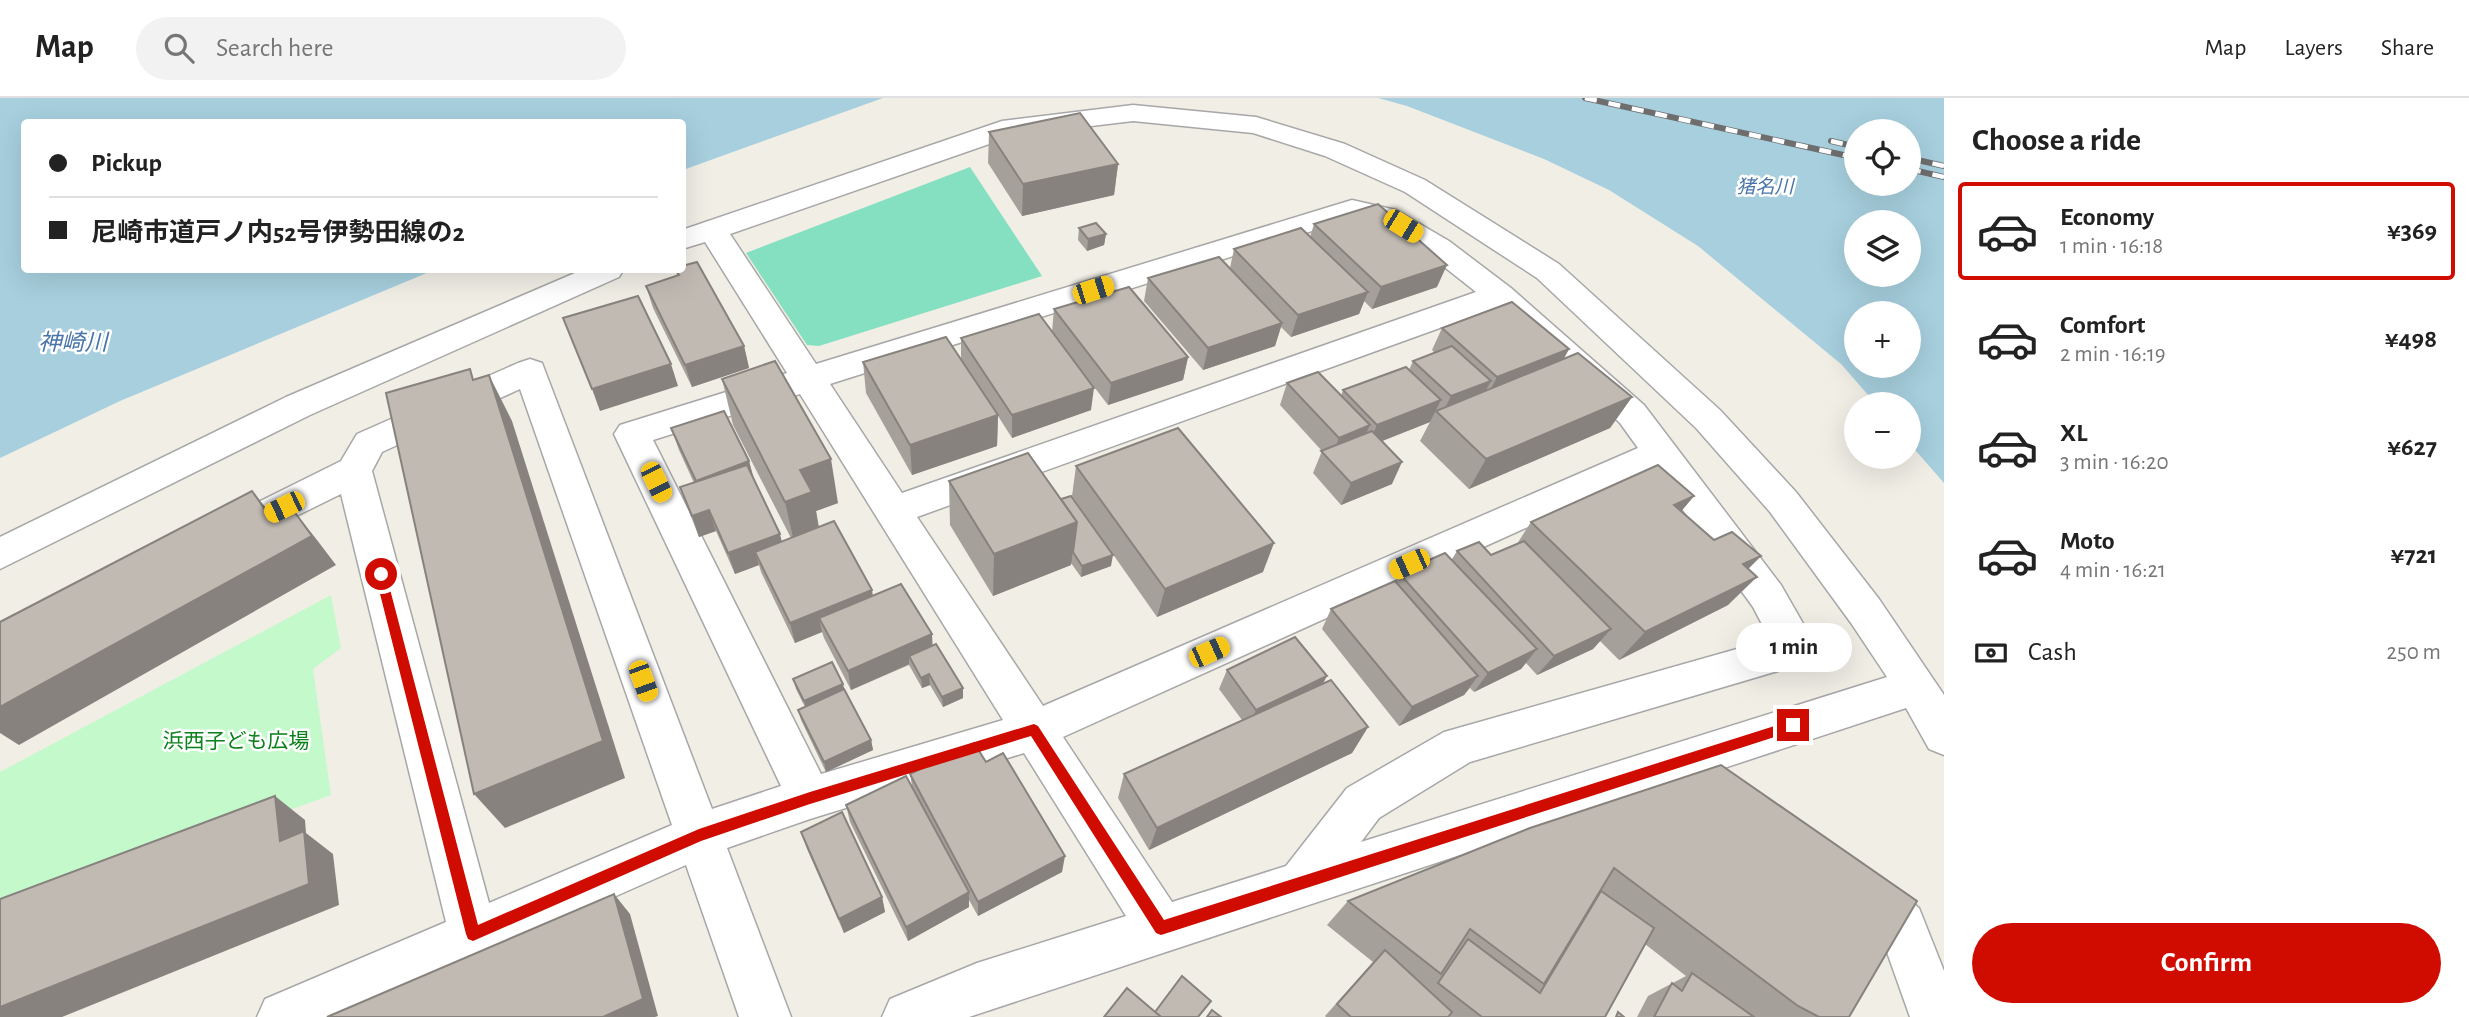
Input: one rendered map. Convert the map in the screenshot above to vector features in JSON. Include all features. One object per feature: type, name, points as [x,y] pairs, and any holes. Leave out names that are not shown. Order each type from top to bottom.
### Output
[{"type":"street","points":[[1161,928],[808,379],[697,235],[1011,127],[1133,113],[1256,125],[1335,150],[1415,186],[1548,271],[1708,419],[1783,502],[1916,686],[1944,735]]},
{"type":"street","points":[[810,798],[632,434],[1352,209],[1386,216],[1438,248],[1500,295],[1632,414],[1768,596],[1785,627],[1773,656],[1459,746],[1363,803],[1303,883]]},
{"type":"street","points":[[0,554],[298,406],[601,273]]},
{"type":"street","points":[[893,511],[1500,295]]},
{"type":"street","points":[[195,551],[354,471],[369,443],[530,371],[765,1017]]},
{"type":"street","points":[[283,1017],[699,835],[810,798],[1034,730],[1659,453]]},
{"type":"street","points":[[354,471],[473,934]]},
{"type":"street","points":[[908,1017],[980,1002],[1161,928],[1303,883],[1711,772],[1916,686]]},
{"type":"street","points":[[1825,865],[1902,925],[1936,1017]]},
{"type":"green space","points":[[970,167],[1042,276],[819,346],[807,345],[746,253]]},
{"type":"green space","name":"浜西子ども広場","points":[[331,595],[341,648],[313,669],[331,795],[0,916],[0,772]]},
{"type":"water","name":"神崎川","points":[[0,98],[883,98],[686,169],[686,119],[21,119],[21,273],[427,273],[120,401],[0,458]]},
{"type":"water","name":"猪名川","points":[[1378,98],[1944,98],[1944,483],[1921,457],[1921,392],[1866,392],[1853,378],[1921,378],[1921,301],[1844,301],[1844,367],[1698,246],[1609,190],[1544,159],[1407,106]]},
{"type":"building","points":[[1080,113],[1118,164],[1023,184],[989,132]]},
{"type":"building","points":[[1378,204],[1447,265],[1381,287],[1314,224]]},
{"type":"building","points":[[1096,223],[1106,234],[1088,239],[1079,228]]},
{"type":"building","points":[[1301,228],[1368,292],[1298,315],[1234,249]]},
{"type":"building","points":[[1219,257],[1282,323],[1208,348],[1148,278]]},
{"type":"building","points":[[697,262],[744,346],[685,365],[646,286],[679,275],[678,273],[686,273],[686,265]]},
{"type":"building","points":[[1129,287],[1188,357],[1111,383],[1054,309]]},
{"type":"building","points":[[638,296],[671,364],[592,389],[563,318]]},
{"type":"building","points":[[1512,302],[1569,349],[1497,377],[1442,328]]},
{"type":"building","points":[[1039,314],[1094,388],[1012,415],[961,338]]},
{"type":"building","points":[[946,337],[998,415],[910,445],[863,362]]},
{"type":"building","points":[[1452,346],[1491,381],[1451,396],[1413,361]]},
{"type":"building","points":[[1578,353],[1632,397],[1486,459],[1436,411]]},
{"type":"building","points":[[775,361],[831,459],[800,470],[812,492],[785,502],[722,379]]},
{"type":"building","points":[[1406,367],[1441,400],[1377,425],[1343,390]]},
{"type":"building","points":[[470,369],[473,380],[489,375],[603,741],[474,794],[386,393]]},
{"type":"building","points":[[1318,372],[1370,425],[1339,438],[1287,383]]},
{"type":"building","points":[[724,411],[749,461],[696,481],[671,428]]},
{"type":"building","points":[[1178,428],[1274,543],[1165,589],[1076,466]]},
{"type":"building","points":[[1372,431],[1402,462],[1351,483],[1321,451]]},
{"type":"building","points":[[1028,453],[1077,522],[994,554],[949,481]]},
{"type":"building","points":[[747,465],[780,534],[728,553],[709,510],[692,516],[680,487]]},
{"type":"building","points":[[1658,465],[1694,496],[1674,505],[1714,540],[1732,532],[1761,556],[1743,564],[1757,577],[1645,632],[1531,522]]},
{"type":"building","points":[[252,491],[273,521],[293,510],[312,536],[0,707],[0,622]]},
{"type":"building","points":[[1071,496],[1113,555],[1082,566],[1073,552],[1077,522],[1061,499]]},
{"type":"building","points":[[834,521],[872,590],[790,623],[755,552]]},
{"type":"building","points":[[1524,541],[1611,629],[1554,656],[1457,551],[1479,542],[1491,555]]},
{"type":"building","points":[[1445,553],[1537,649],[1488,673],[1399,573]]},
{"type":"building","points":[[1395,581],[1478,676],[1412,707],[1331,609]]},
{"type":"building","points":[[901,584],[932,634],[848,671],[819,618]]},
{"type":"building","points":[[1295,637],[1327,676],[1256,710],[1227,670]]},
{"type":"building","points":[[936,644],[963,688],[942,697],[929,674],[921,678],[909,656]]},
{"type":"building","points":[[832,662],[843,684],[804,701],[793,679]]},
{"type":"building","points":[[1331,680],[1368,727],[1157,828],[1124,774]]},
{"type":"building","points":[[844,689],[871,740],[824,762],[798,710]]},
{"type":"building","points":[[974,743],[986,762],[1003,753],[1065,856],[978,902],[910,774]]},
{"type":"building","points":[[1721,765],[1917,901],[1849,1017],[1819,1017],[1798,1006],[1614,868],[1544,984],[1470,929],[1441,974],[1348,901],[1530,828]]},
{"type":"building","points":[[906,776],[969,892],[906,927],[846,805]]},
{"type":"building","points":[[275,796],[280,841],[304,831],[309,884],[0,1007],[0,899]]},
{"type":"building","points":[[842,812],[882,897],[839,919],[801,832]]},
{"type":"building","points":[[1601,891],[1654,928],[1605,1017],[1482,1017],[1438,983],[1468,939],[1540,993]]},
{"type":"building","points":[[614,894],[643,999],[603,1017],[327,1017]]},
{"type":"building","points":[[1385,950],[1452,1012],[1448,1017],[1351,1017],[1337,1004]]},
{"type":"building","points":[[1692,973],[1754,1017],[1654,1017],[1672,983],[1682,991]]},
{"type":"building","points":[[1182,976],[1211,1001],[1198,1017],[1161,1017],[1155,1012]]},
{"type":"building","points":[[1127,988],[1161,1017],[1104,1017]]},
{"type":"building","points":[[1212,1010],[1221,1017],[1207,1017]]},
{"type":"railway","points":[[1585,98],[1844,155]]},
{"type":"railway","points":[[1831,141],[1844,144]]},
{"type":"railway","points":[[1921,161],[1944,166]]},
{"type":"railway","points":[[1921,172],[1944,177]]},
{"type":"route","points":[[381,574],[473,934],[699,835],[810,798],[1034,730],[1161,928],[1793,725]]}]
